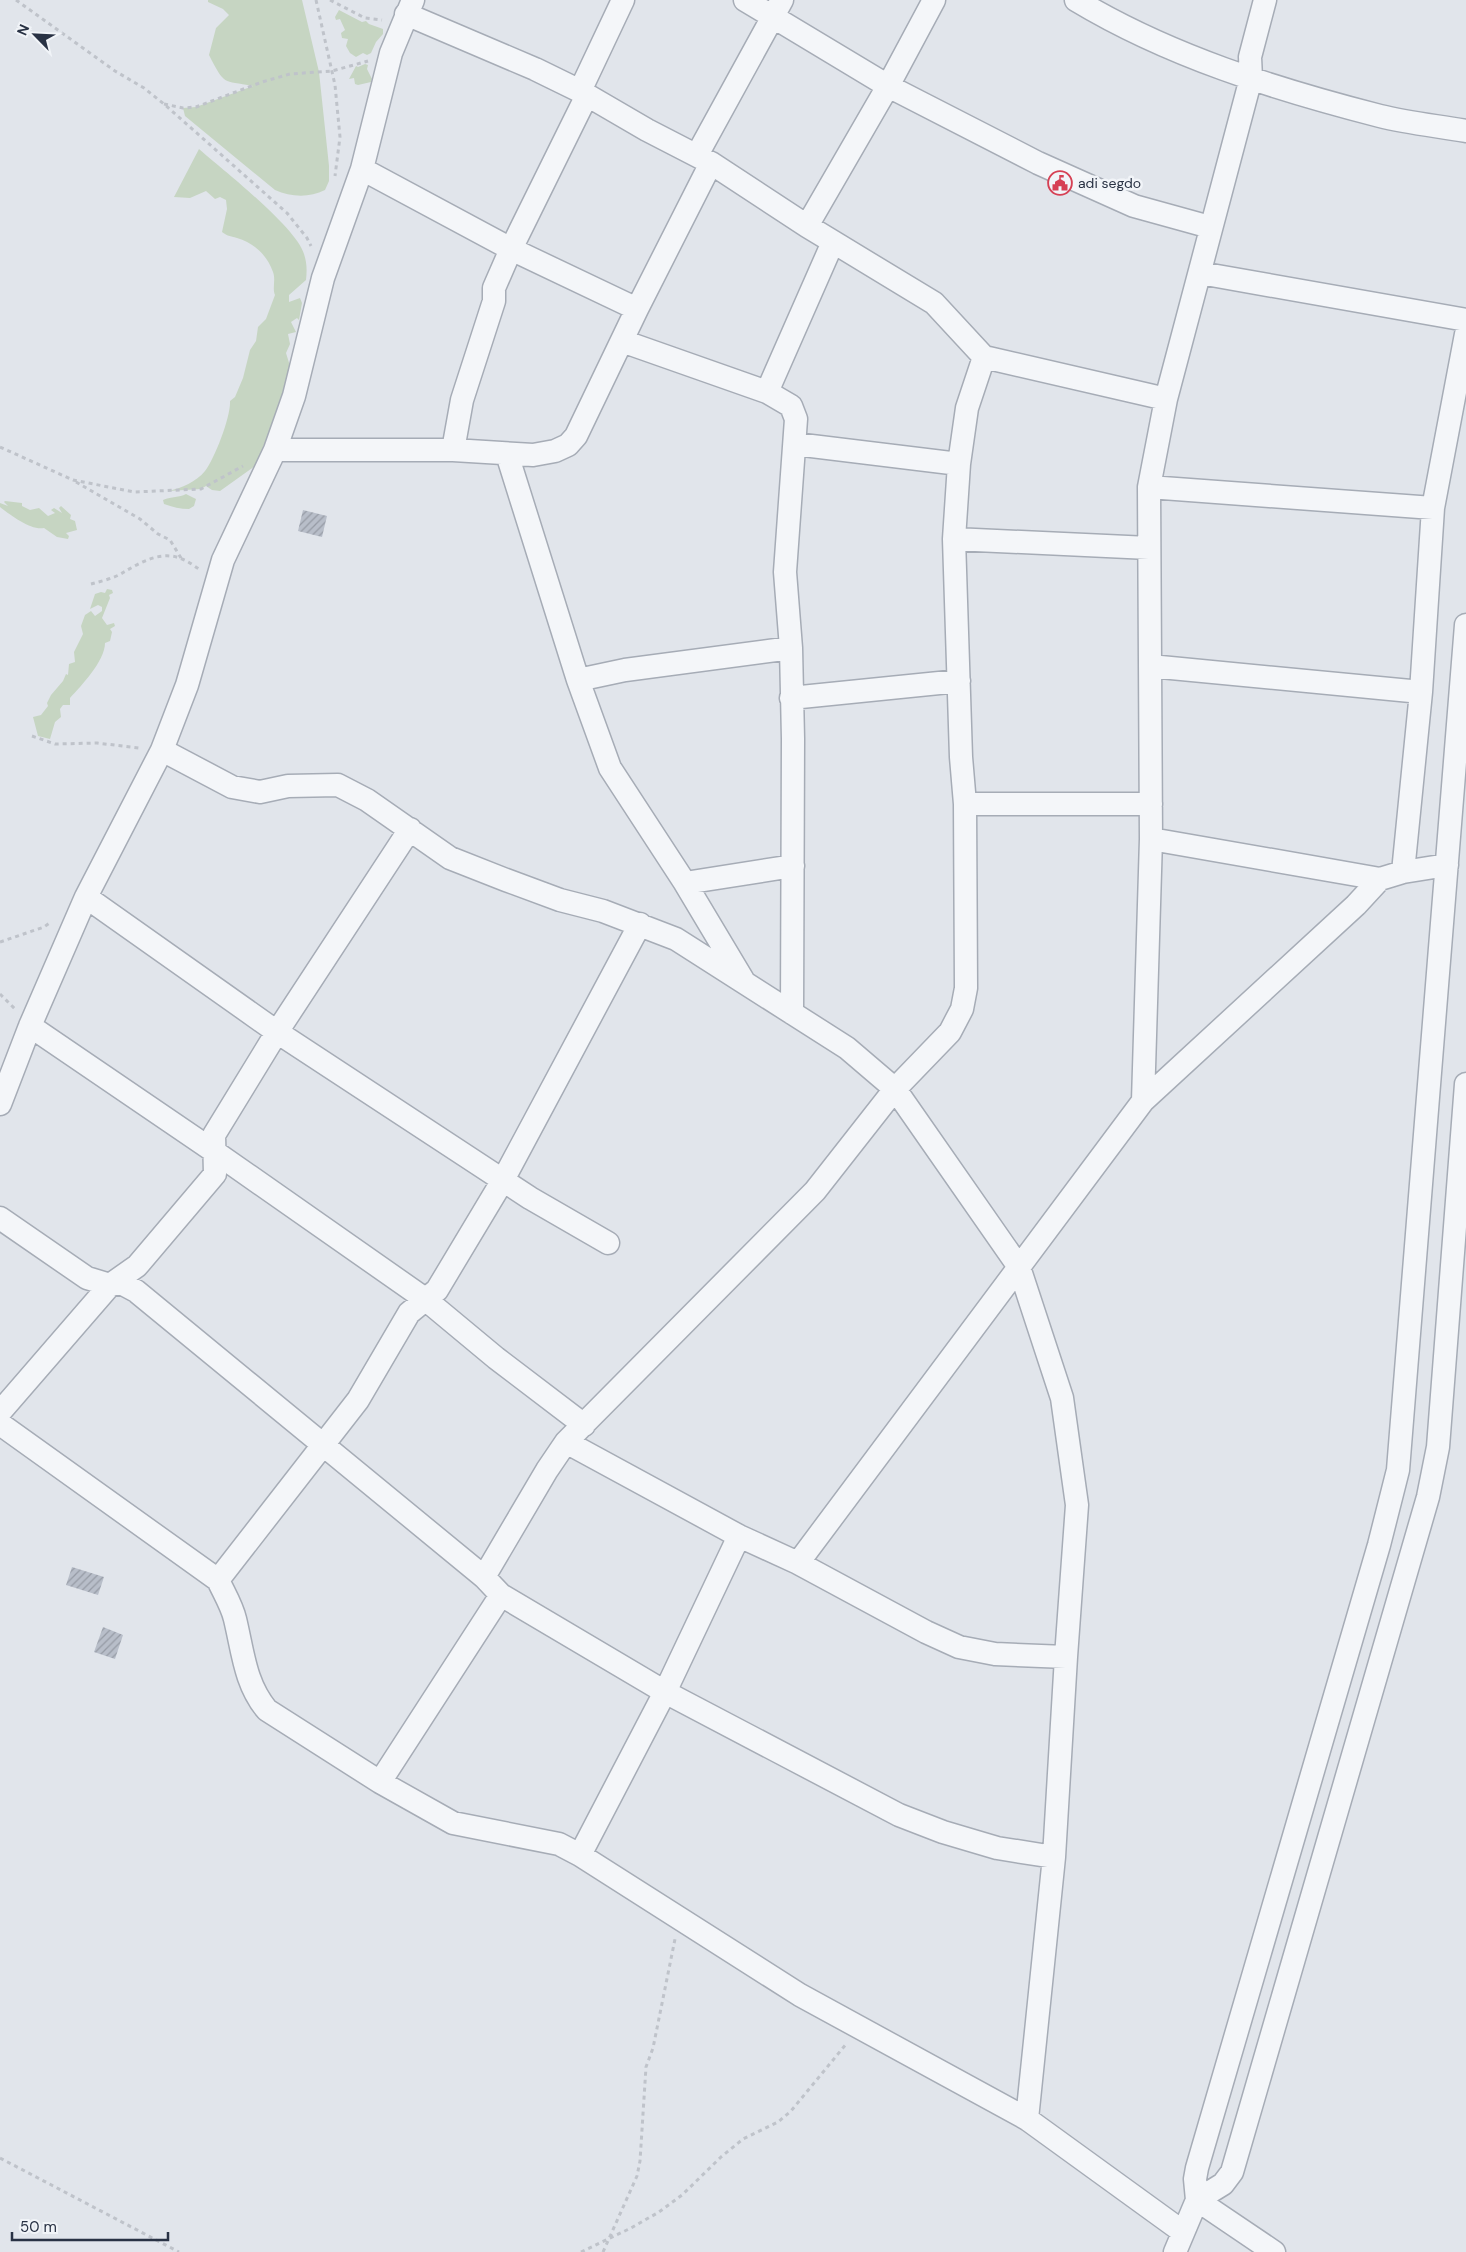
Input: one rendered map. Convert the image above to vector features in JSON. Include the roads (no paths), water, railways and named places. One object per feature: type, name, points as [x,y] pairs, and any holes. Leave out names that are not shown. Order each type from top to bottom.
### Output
[{"type":"street","points":[[453,450],[462,400],[494,301],[494,288],[583,93],[623,0]]},
{"type":"street","points":[[745,0],[777,9],[888,86],[1038,163],[1134,206],[1210,227]]},
{"type":"street","points":[[807,226],[888,86],[934,0]]},
{"type":"street","points":[[1076,0],[1110,20],[1190,57],[1251,78],[1382,116],[1466,131]]},
{"type":"street","points":[[1143,1101],[1151,839],[1149,487],[1166,399],[1251,78],[1250,57],[1266,0]]},
{"type":"street","points":[[275,450],[453,450],[533,455],[555,451],[568,445],[576,436],[622,341],[704,159],[777,9]]},
{"type":"street","points":[[0,1104],[30,1026],[86,897],[162,750],[187,685],[223,560],[275,450],[294,396],[323,278],[362,169],[402,11],[535,69],[704,159],[807,226],[934,303],[984,356],[1166,399]]},
{"type":"street","points":[[362,169],[511,248],[637,309]]},
{"type":"street","points":[[767,392],[833,242]]},
{"type":"street","points":[[1200,273],[1466,320]]},
{"type":"street","points":[[1403,872],[1421,692],[1434,508],[1466,334]]},
{"type":"street","points":[[622,341],[767,392],[791,406],[796,419],[785,572],[791,648],[792,1013]]},
{"type":"street","points":[[484,1577],[547,1470],[566,1442],[815,1191],[895,1089],[950,1032],[962,1009],[966,988],[966,804],[961,757],[954,539],[959,464],[967,408],[984,356]]},
{"type":"street","points":[[795,444],[959,464]]},
{"type":"street","points":[[506,454],[578,680],[610,768],[685,884],[745,983]]},
{"type":"street","points":[[1149,487],[1434,508]]},
{"type":"street","points":[[954,539],[1150,548]]},
{"type":"street","points":[[0,1424],[218,1580],[235,1617],[249,1683],[256,1698],[267,1710],[380,1782],[454,1823],[559,1844],[580,1855],[800,1994],[1027,2119],[1179,2242],[1197,2200],[1195,2179],[1197,2168],[1379,1545],[1398,1470],[1466,625]]},
{"type":"street","points":[[578,680],[625,670],[791,648]]},
{"type":"street","points":[[1150,666],[1421,692]]},
{"type":"street","points":[[791,698],[959,681]]},
{"type":"street","points":[[162,750],[232,787],[260,792],[288,786],[338,785],[367,800],[450,858],[560,900],[603,911],[676,939],[847,1048],[895,1089],[1019,1267],[1062,1398],[1077,1505],[1054,1857],[1027,2119]]},
{"type":"street","points":[[966,804],[1151,804]]},
{"type":"street","points":[[0,1412],[110,1285],[137,1266],[215,1174],[214,1134],[277,1032],[410,829]]},
{"type":"street","points":[[1151,839],[1380,879],[1403,872],[1447,865]]},
{"type":"street","points":[[685,884],[793,866]]},
{"type":"street","points":[[798,1563],[1143,1101],[1356,905],[1380,879]]},
{"type":"street","points":[[86,897],[277,1032],[503,1180],[608,1243]]},
{"type":"street","points":[[218,1580],[358,1400],[409,1313],[437,1290],[503,1180],[640,924]]},
{"type":"street","points":[[30,1026],[424,1299],[496,1358],[584,1425]]},
{"type":"street","points":[[1197,2200],[1223,2184],[1232,2172],[1428,1497],[1438,1447],[1466,1084]]},
{"type":"street","points":[[1422,1164],[1459,1168]]},
{"type":"street","points":[[0,1218],[87,1278],[110,1285],[121,1284],[136,1291],[484,1577],[502,1595],[665,1692],[899,1815],[943,1832],[997,1848],[1054,1857]]},
{"type":"street","points":[[566,1442],[739,1536],[798,1563],[926,1632],[959,1647],[995,1654],[1066,1657]]},
{"type":"street","points":[[580,1855],[665,1692],[739,1536]]},
{"type":"street","points":[[380,1782],[502,1595]]},
{"type":"street","points":[[1197,2200],[1274,2252]]},
{"type":"place","name":"adi segdo","points":[[1060,183]]}]
